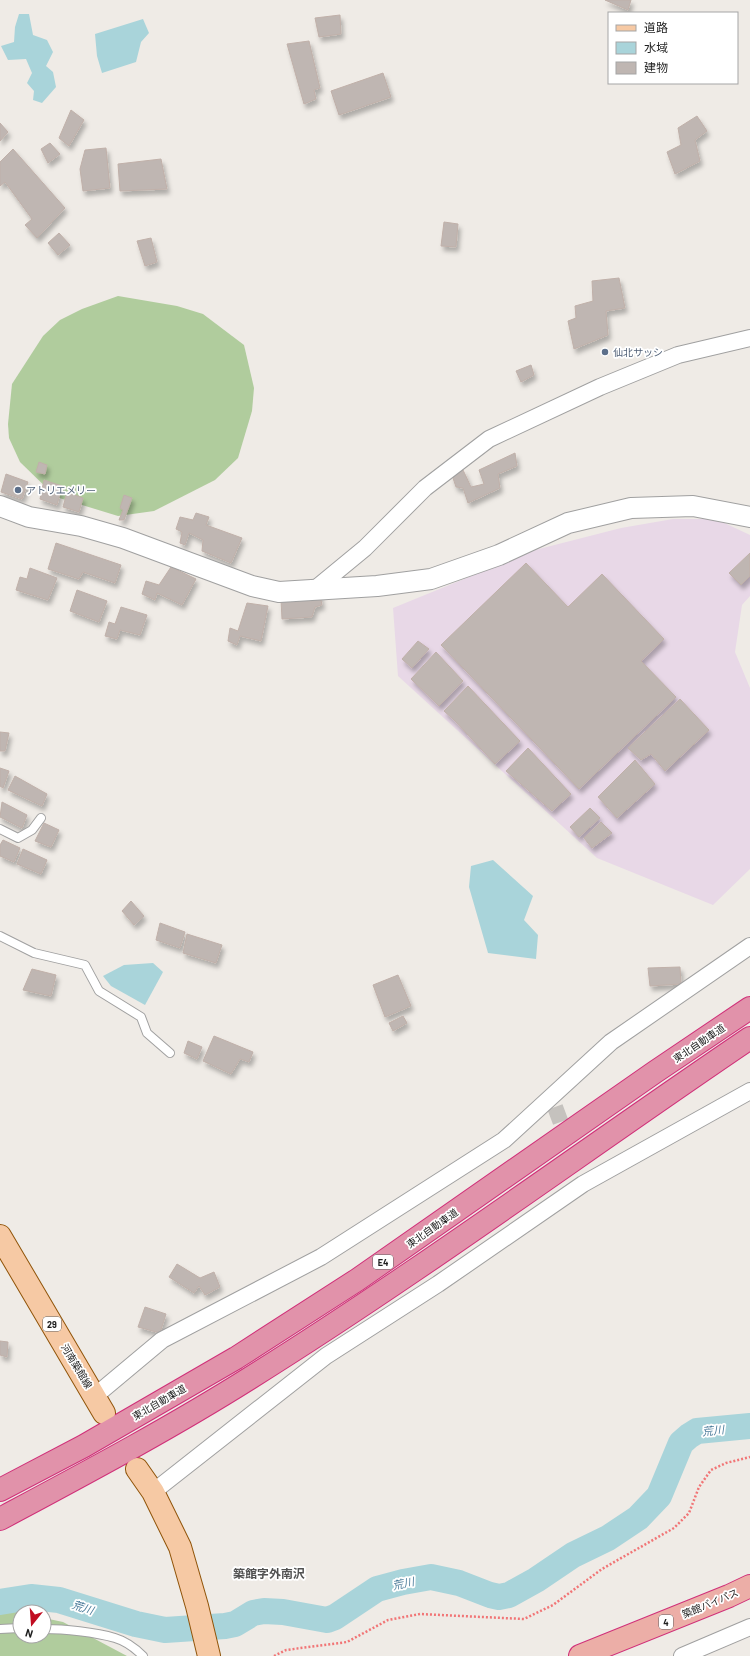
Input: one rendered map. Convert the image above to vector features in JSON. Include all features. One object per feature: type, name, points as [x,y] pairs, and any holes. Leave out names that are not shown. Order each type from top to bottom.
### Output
[{"type":"highway","name":"東北自動車道","points":[[0,1490],[84,1446],[236,1358],[357,1280],[750,1008]]},
{"type":"highway","name":"E4","points":[[0,1519],[97,1467],[249,1379],[372,1299],[750,1038]]},
{"type":"highway","name":"築館バイパス","points":[[580,1656],[729,1596],[750,1586]]},
{"type":"main road","name":"河南築館線","points":[[0,1236],[99,1405]]},
{"type":"main road","points":[[137,1469],[153,1492],[180,1547],[197,1606],[208,1653]]},
{"type":"street","points":[[314,590],[365,548],[426,488],[490,439],[600,387],[678,355],[750,338]]},
{"type":"street","points":[[0,506],[29,517],[82,526],[123,538],[252,586],[279,592],[377,586],[431,579],[499,555],[568,523],[631,508],[693,506],[750,517]]},
{"type":"street","points":[[99,1405],[162,1340],[321,1257],[504,1140],[552,1103],[610,1042],[750,946]]},
{"type":"street","points":[[153,1492],[326,1356],[438,1284],[581,1179],[750,1091]]},
{"type":"street","points":[[682,1656],[750,1627]]},
{"type":"lane","points":[[0,829],[18,838],[32,830],[41,818]]},
{"type":"lane","points":[[0,936],[34,953],[86,965],[100,991],[141,1017],[147,1033],[170,1053]]},
{"type":"lane","points":[[0,1629],[12,1628]]},
{"type":"lane","points":[[52,1629],[116,1638],[137,1650],[143,1656]]},
{"type":"path","points":[[274,1656],[286,1650],[347,1642],[388,1620],[420,1614],[524,1619],[553,1605],[602,1570],[674,1528],[689,1513],[700,1487],[711,1470],[726,1463],[750,1456]]},
{"type":"shaded area","points":[[673,519],[716,519],[750,535],[750,596],[742,605],[735,652],[750,688],[750,869],[713,905],[597,858],[398,676],[393,608],[535,550],[621,528]]},
{"type":"green space","points":[[118,296],[177,306],[203,314],[244,345],[254,388],[252,411],[238,458],[215,480],[154,511],[118,516],[56,497],[20,462],[9,438],[8,424],[12,384],[43,336],[60,320],[82,309]]},
{"type":"green space","points":[[7,1609],[12,1611],[12,1644],[52,1644],[52,1620],[63,1622],[127,1656],[0,1656],[0,1611]]},
{"type":"water","points":[[19,14],[29,14],[33,35],[47,40],[53,52],[46,66],[53,72],[56,87],[42,103],[33,100],[34,91],[27,83],[32,73],[26,59],[8,60],[1,46],[14,42],[15,27]]},
{"type":"water","points":[[143,19],[149,33],[141,42],[136,62],[102,73],[97,56],[95,34]]},
{"type":"water","points":[[493,860],[533,896],[524,920],[538,935],[536,959],[488,953],[469,887],[471,866]]},
{"type":"water","points":[[153,963],[163,972],[145,1005],[111,986],[103,976],[124,965]]},
{"type":"building","points":[[605,0],[631,0],[628,10]]},
{"type":"building","points":[[340,15],[341,34],[319,37],[315,18]]},
{"type":"building","points":[[309,41],[320,88],[314,90],[316,99],[304,104],[287,44]]},
{"type":"building","points":[[383,73],[391,97],[339,115],[331,91]]},
{"type":"building","points":[[71,110],[84,120],[69,146],[59,138]]},
{"type":"building","points":[[697,116],[707,131],[695,140],[700,161],[675,174],[667,152],[681,145],[678,128]]},
{"type":"building","points":[[0,123],[8,132],[0,141]]},
{"type":"building","points":[[50,143],[60,154],[48,163],[41,149]]},
{"type":"building","points":[[106,148],[110,188],[83,191],[80,169],[85,150]]},
{"type":"building","points":[[13,149],[65,208],[37,238],[25,225],[32,219],[5,182],[0,186],[0,162]]},
{"type":"building","points":[[161,159],[167,189],[120,191],[118,164]]},
{"type":"building","points":[[444,222],[458,224],[456,247],[441,246]]},
{"type":"building","points":[[59,233],[70,245],[58,255],[48,243]]},
{"type":"building","points":[[151,238],[157,262],[145,266],[137,241]]},
{"type":"building","points":[[619,278],[625,308],[606,311],[608,335],[574,349],[568,321],[576,318],[575,306],[593,301],[592,281]]},
{"type":"building","points":[[531,365],[534,375],[521,382],[516,371]]},
{"type":"building","points":[[515,453],[517,466],[498,474],[500,488],[468,503],[463,488],[456,487],[452,475],[463,470],[471,487],[484,484],[479,470]]},
{"type":"building","points":[[39,462],[47,465],[45,474],[36,472]]},
{"type":"building","points":[[6,474],[28,482],[22,499],[1,492]]},
{"type":"building","points":[[44,480],[62,486],[57,505],[40,499]]},
{"type":"building","points":[[67,492],[83,498],[79,512],[63,507]]},
{"type":"building","points":[[124,495],[132,498],[124,520],[119,520],[123,510],[120,508]]},
{"type":"building","points":[[196,513],[209,517],[206,525],[242,538],[231,563],[202,551],[203,540],[189,533],[185,545],[180,543],[182,532],[176,529],[180,517],[193,520]]},
{"type":"building","points":[[56,543],[121,565],[115,583],[83,572],[79,579],[48,569]]},
{"type":"building","points":[[750,553],[750,576],[741,585],[729,573]]},
{"type":"building","points":[[526,563],[568,607],[602,574],[664,639],[641,661],[676,697],[579,789],[441,645]]},
{"type":"building","points":[[171,567],[196,579],[182,605],[157,593],[155,600],[142,594],[146,581],[159,585]]},
{"type":"building","points":[[30,568],[57,578],[48,600],[16,590],[20,577],[27,579]]},
{"type":"building","points":[[77,590],[107,601],[99,622],[70,611]]},
{"type":"building","points":[[320,594],[322,605],[315,607],[312,617],[282,619],[281,600]]},
{"type":"building","points":[[247,603],[268,606],[261,641],[240,636],[237,645],[228,641],[230,628],[238,631]]},
{"type":"building","points":[[121,607],[147,615],[140,635],[120,630],[117,639],[105,636],[109,622],[115,624]]},
{"type":"building","points":[[418,641],[429,649],[412,668],[402,659]]},
{"type":"building","points":[[436,652],[463,681],[439,706],[411,679]]},
{"type":"building","points":[[468,686],[520,741],[495,764],[444,711]]},
{"type":"building","points":[[680,699],[709,730],[665,771],[651,754],[641,760],[628,748]]},
{"type":"building","points":[[0,732],[9,733],[5,751],[0,751]]},
{"type":"building","points":[[528,748],[571,794],[552,811],[506,771]]},
{"type":"building","points":[[635,760],[655,784],[617,818],[598,797]]},
{"type":"building","points":[[0,768],[9,771],[3,788],[0,786]]},
{"type":"building","points":[[15,776],[47,794],[42,806],[8,790]]},
{"type":"building","points":[[2,802],[27,815],[22,828],[0,817]]},
{"type":"building","points":[[590,808],[600,818],[579,837],[570,827]]},
{"type":"building","points":[[601,822],[612,833],[592,848],[584,838]]},
{"type":"building","points":[[44,823],[59,830],[51,847],[35,841]]},
{"type":"building","points":[[3,840],[20,848],[14,862],[0,856],[0,845]]},
{"type":"building","points":[[23,849],[47,860],[41,874],[17,864]]},
{"type":"building","points":[[131,901],[144,916],[134,925],[122,911]]},
{"type":"building","points":[[160,923],[185,932],[180,948],[156,940]]},
{"type":"building","points":[[187,934],[222,945],[216,963],[183,953]]},
{"type":"building","points":[[680,967],[681,984],[650,986],[648,968]]},
{"type":"building","points":[[32,969],[56,975],[51,996],[23,990]]},
{"type":"building","points":[[398,975],[411,1006],[385,1017],[373,985]]},
{"type":"building","points":[[403,1016],[407,1023],[393,1031],[389,1023]]},
{"type":"building","points":[[214,1036],[253,1052],[249,1062],[240,1059],[231,1074],[203,1061]]},
{"type":"building","points":[[188,1041],[202,1047],[197,1059],[184,1053]]},
{"type":"building","points":[[177,1264],[200,1278],[214,1272],[220,1287],[205,1295],[199,1286],[194,1293],[169,1277]]},
{"type":"building","points":[[145,1307],[166,1314],[160,1333],[138,1327]]},
{"type":"building","points":[[0,1341],[8,1342],[7,1357],[0,1355]]},
{"type":"waterway","name":"荒川","points":[[0,1602],[31,1597],[59,1600],[136,1624],[165,1630],[225,1626],[235,1624],[253,1613],[264,1611],[283,1612],[327,1620],[335,1617],[377,1589],[431,1577],[459,1583],[490,1595],[499,1597],[509,1595],[536,1580],[573,1555],[608,1538],[638,1518],[659,1496],[681,1443],[689,1436],[697,1431],[750,1426]]},
{"type":"tunnel","points":[[555,1107],[580,1174]]},
{"type":"place","name":"仙北サッシ","points":[[605,352]]},
{"type":"place","name":"アトリエメリー","points":[[18,490]]},
{"type":"district","name":"築館字外南沢","points":[[269,1573]]}]
